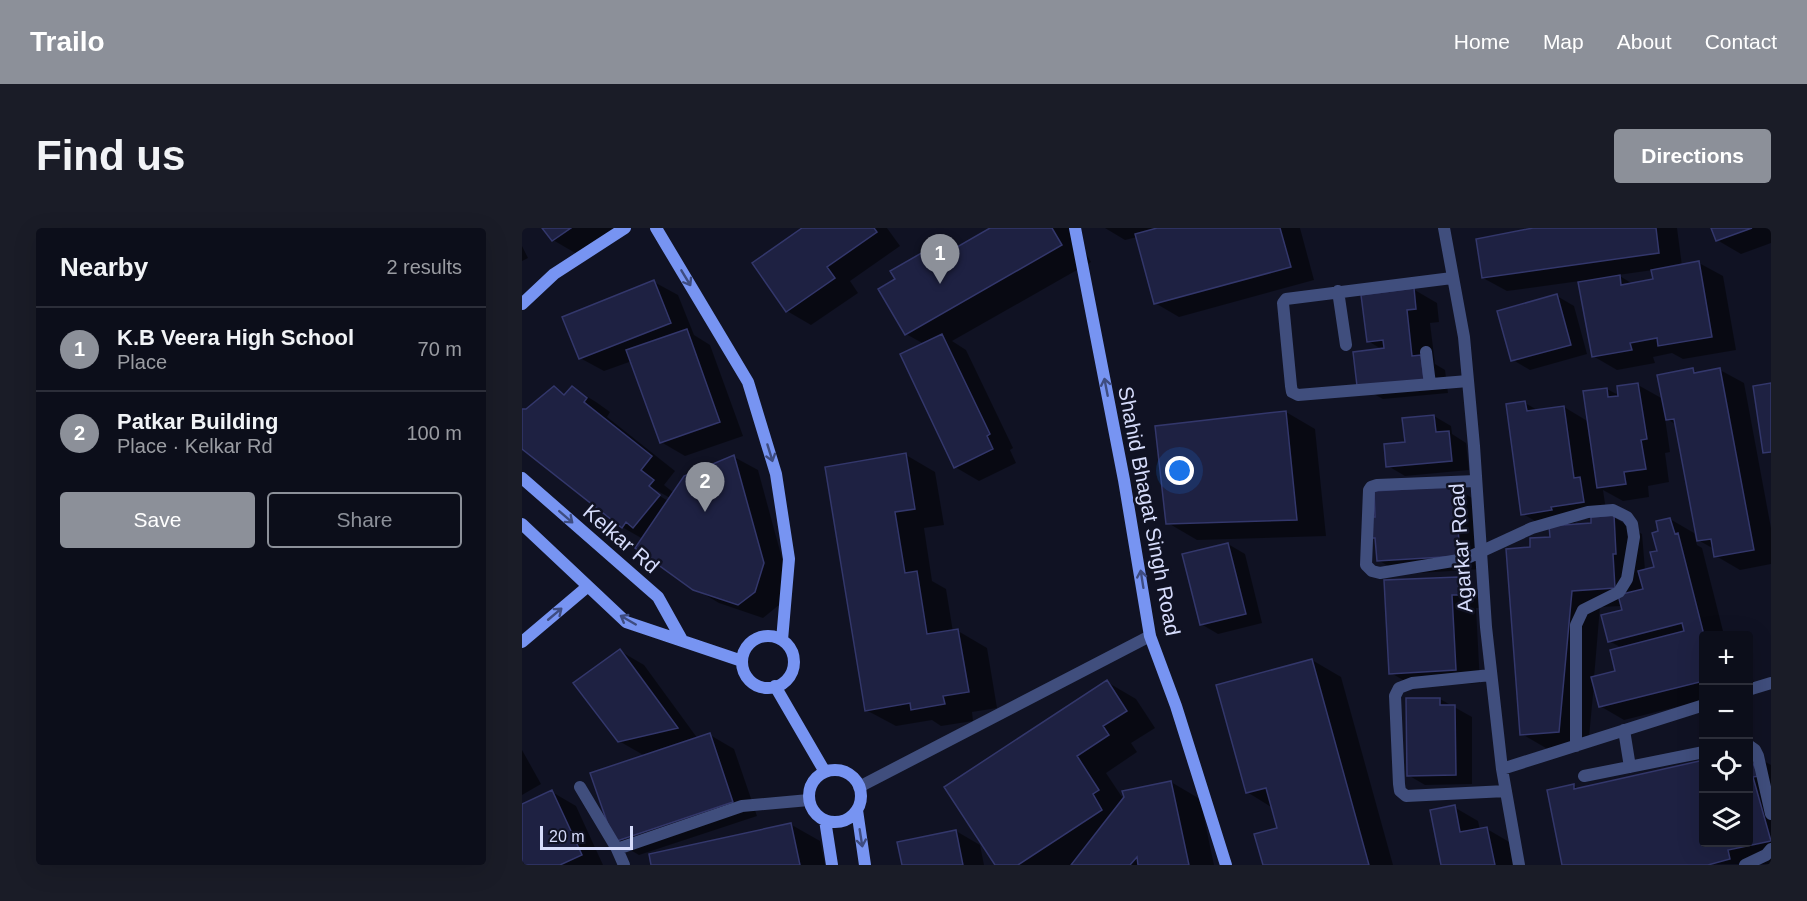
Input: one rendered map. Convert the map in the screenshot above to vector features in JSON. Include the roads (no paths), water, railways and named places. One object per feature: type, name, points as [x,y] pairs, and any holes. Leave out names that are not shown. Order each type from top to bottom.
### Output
[{"type":"street","points":[[522,304],[554,274],[625,228]]},
{"type":"street","points":[[656,228],[748,382],[773,464],[789,559],[782,640]]},
{"type":"street","name":"Shahid Bhagat Singh Road","points":[[1075,228],[1124,480],[1150,636],[1176,706],[1226,865]]},
{"type":"street","name":"Agarkar Road","points":[[1444,228],[1464,337],[1485,627],[1502,769],[1519,865]]},
{"type":"street","points":[[1452,278],[1292,297],[1283,303],[1293,392],[1298,395],[1468,381]]},
{"type":"street","points":[[1338,291],[1346,345]]},
{"type":"street","points":[[1426,351],[1430,384]]},
{"type":"street","name":"Kelkar Rd","points":[[522,478],[658,597],[682,640]]},
{"type":"street","points":[[1476,481],[1371,487],[1369,490],[1366,566],[1380,573],[1465,559],[1532,528],[1588,512],[1613,510],[1627,517],[1632,524],[1634,537],[1627,579],[1619,592],[1583,610],[1576,625],[1576,746]]},
{"type":"street","points":[[522,524],[626,622],[742,661]]},
{"type":"street","points":[[522,642],[587,587]]},
{"type":"street","points":[[766,635],[782,640],[792,652],[794,660],[790,676],[776,686],[758,686],[750,681],[745,674],[742,661],[745,648],[766,635]]},
{"type":"street","points":[[859,787],[1150,636]]},
{"type":"street","points":[[1491,675],[1412,683],[1399,688],[1395,696],[1399,784],[1406,796],[1506,791]]},
{"type":"street","points":[[1753,689],[1771,683]]},
{"type":"street","points":[[776,686],[825,772]]},
{"type":"street","points":[[1502,769],[1699,707]]},
{"type":"street","points":[[1624,730],[1630,767]]},
{"type":"street","points":[[1753,748],[1758,756],[1771,814]]},
{"type":"street","points":[[1584,776],[1699,753]]},
{"type":"street","points":[[857,810],[842,821],[825,820],[812,808],[809,800],[812,783],[825,772],[841,771],[849,774],[859,787],[861,795],[857,810],[865,865]]},
{"type":"street","points":[[579,787],[617,849],[624,865]]},
{"type":"street","points":[[617,849],[742,806],[809,800]]},
{"type":"street","points":[[825,820],[831,865]]},
{"type":"street","points":[[1745,865],[1766,855],[1771,849]]},
{"type":"place","name":"K.B Veera High School","points":[[940,284]]},
{"type":"place","name":"Patkar Building","points":[[705,512]]}]
